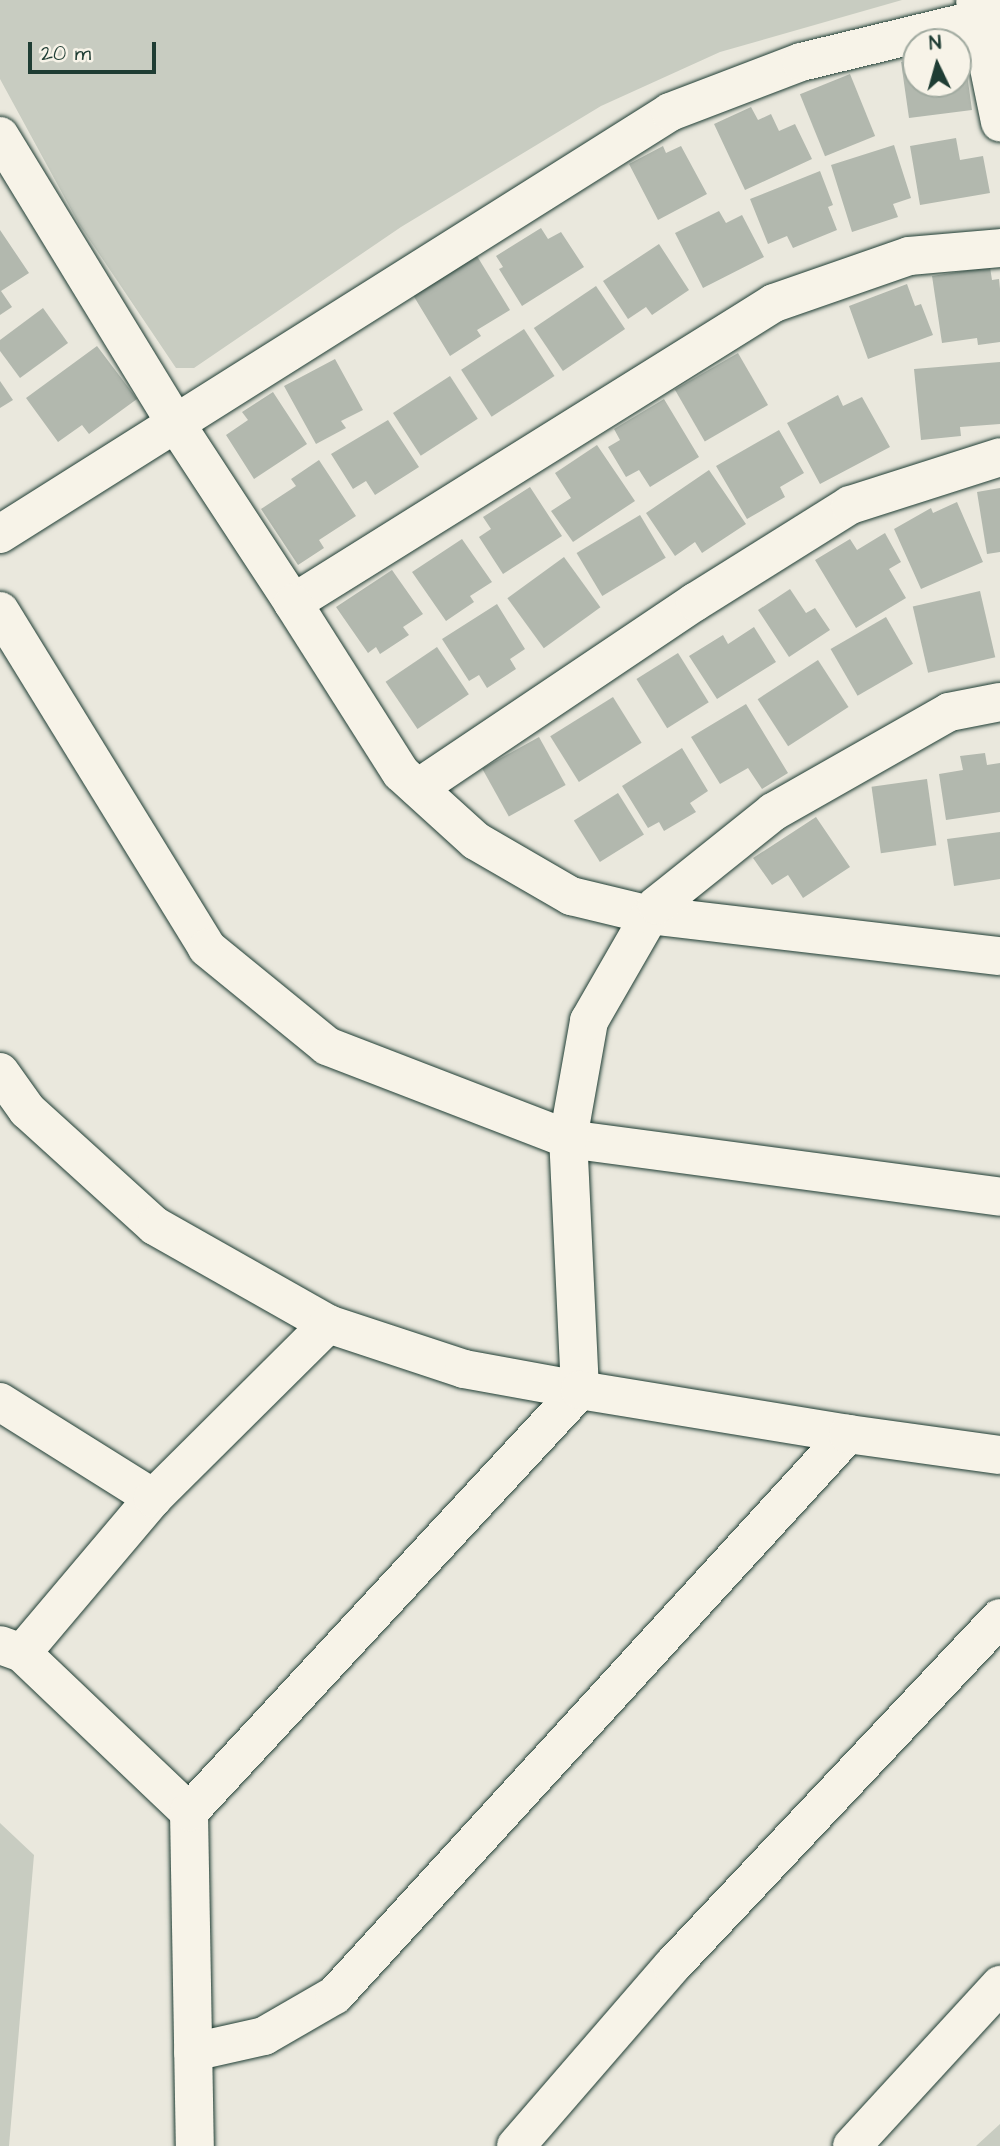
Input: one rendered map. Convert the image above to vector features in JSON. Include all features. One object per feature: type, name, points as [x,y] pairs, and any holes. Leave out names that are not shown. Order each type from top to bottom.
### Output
[{"type":"street","points":[[0,534],[670,112],[801,62],[984,11],[1000,122]]},
{"type":"street","points":[[0,136],[176,424],[401,773],[476,841],[571,896],[650,915],[1000,956]]},
{"type":"street","points":[[293,603],[774,303],[909,256],[1000,248]]},
{"type":"street","points":[[418,788],[695,602],[850,505],[1000,457]]},
{"type":"street","points":[[0,611],[207,948],[327,1046],[568,1139],[1000,1197]]},
{"type":"street","points":[[195,2146],[189,1812],[580,1390],[568,1139],[589,1021],[657,905],[773,812],[949,712],[1000,702]]},
{"type":"street","points":[[0,1072],[27,1110],[155,1226],[328,1324],[464,1369],[848,1434],[1000,1455]]},
{"type":"street","points":[[189,1812],[11,1649],[153,1497],[328,1324]]},
{"type":"street","points":[[0,1402],[153,1497]]},
{"type":"street","points":[[193,2052],[264,2036],[335,1995],[848,1434]]},
{"type":"street","points":[[516,2146],[672,1966],[1000,1618]]},
{"type":"street","points":[[852,2146],[1000,1985]]},
{"type":"shaded area","points":[[0,0],[902,0],[720,52],[601,106],[401,227],[194,368],[176,368],[79,224],[0,79]]},
{"type":"shaded area","points":[[0,1823],[34,1855],[9,2146],[0,2146]]},
{"type":"shaded area","points":[[1000,2124],[1000,2146],[976,2146]]},
{"type":"building","points":[[850,74],[875,136],[825,156],[800,94]]},
{"type":"building","points":[[906,98],[970,98],[972,110],[909,118]]},
{"type":"building","points":[[751,107],[758,120],[771,114],[779,131],[795,124],[812,159],[745,190],[714,124]]},
{"type":"building","points":[[956,138],[960,160],[983,156],[990,193],[920,205],[910,146]]},
{"type":"building","points":[[894,145],[911,198],[893,204],[898,217],[852,232],[831,165]]},
{"type":"building","points":[[663,146],[666,153],[681,146],[707,194],[658,220],[629,164]]},
{"type":"building","points":[[820,171],[833,205],[828,207],[837,230],[793,248],[787,236],[768,244],[750,199]]},
{"type":"building","points":[[719,211],[726,223],[742,215],[764,257],[703,288],[675,233]]},
{"type":"building","points":[[541,228],[548,239],[561,232],[584,267],[522,306],[499,269],[503,267],[496,256]]},
{"type":"building","points":[[0,230],[29,273],[1,291],[12,307],[0,315]]},
{"type":"building","points":[[659,244],[689,290],[652,315],[646,307],[628,319],[603,281]]},
{"type":"building","points":[[477,256],[510,310],[477,330],[481,336],[450,356],[413,295]]},
{"type":"building","points":[[990,267],[992,280],[999,279],[1000,342],[978,345],[977,338],[942,343],[932,276]]},
{"type":"building","points":[[907,284],[915,306],[921,304],[933,335],[868,359],[849,306]]},
{"type":"building","points":[[596,286],[625,329],[563,371],[534,328]]},
{"type":"building","points":[[43,308],[68,343],[20,378],[0,351],[0,340]]},
{"type":"building","points":[[524,329],[554,376],[492,417],[461,370]]},
{"type":"building","points":[[97,346],[137,399],[89,434],[82,425],[58,442],[26,398]]},
{"type":"building","points":[[738,353],[768,405],[705,441],[675,390]]},
{"type":"building","points":[[335,359],[363,410],[341,421],[346,428],[316,444],[284,386]]},
{"type":"building","points":[[1000,362],[1000,424],[960,427],[961,436],[921,440],[914,369]]},
{"type":"building","points":[[450,376],[478,419],[421,456],[393,413]]},
{"type":"building","points":[[0,381],[13,400],[0,408]]},
{"type":"building","points":[[273,392],[307,444],[254,479],[226,435],[248,420],[242,412]]},
{"type":"building","points":[[838,395],[843,406],[862,397],[890,447],[820,484],[787,423]]},
{"type":"building","points":[[664,399],[699,457],[650,487],[639,470],[626,477],[608,447],[620,440],[614,429]]},
{"type":"building","points":[[388,420],[419,467],[375,495],[366,481],[353,489],[331,454]]},
{"type":"building","points":[[779,430],[804,473],[780,487],[785,497],[747,519],[716,466]]},
{"type":"building","points":[[597,445],[635,501],[573,542],[551,511],[571,498],[555,473]]},
{"type":"building","points":[[319,460],[356,516],[319,540],[324,548],[298,565],[261,509],[296,486],[291,479]]},
{"type":"building","points":[[709,470],[746,524],[702,553],[695,542],[675,556],[646,513]]},
{"type":"building","points":[[530,487],[562,536],[503,574],[479,537],[491,529],[483,517]]},
{"type":"building","points":[[1000,488],[1000,552],[987,554],[977,492]]},
{"type":"building","points":[[957,502],[983,562],[921,589],[894,529],[931,508],[933,513]]},
{"type":"building","points":[[640,515],[666,558],[602,596],[577,553]]},
{"type":"building","points":[[885,533],[901,562],[889,569],[906,598],[856,628],[815,560],[850,539],[857,550]]},
{"type":"building","points":[[462,539],[492,582],[470,596],[474,602],[446,621],[412,572]]},
{"type":"building","points":[[564,557],[600,607],[544,648],[507,598]]},
{"type":"building","points":[[392,570],[423,614],[403,627],[409,635],[380,654],[376,647],[368,653],[336,607]]},
{"type":"building","points":[[790,589],[806,613],[815,608],[830,630],[789,657],[758,610]]},
{"type":"building","points":[[980,591],[995,657],[928,673],[913,607]]},
{"type":"building","points":[[497,604],[525,649],[510,659],[516,669],[487,688],[479,675],[469,681],[442,639]]},
{"type":"building","points":[[886,617],[913,664],[858,696],[831,649]]},
{"type":"building","points":[[754,627],[776,662],[717,699],[689,656],[723,635],[728,644]]},
{"type":"building","points":[[437,647],[469,694],[417,729],[386,682]]},
{"type":"building","points":[[678,653],[709,702],[667,728],[636,679]]},
{"type":"building","points":[[818,660],[848,707],[788,746],[758,699]]},
{"type":"building","points":[[613,697],[642,743],[579,782],[550,736]]},
{"type":"building","points":[[746,704],[788,773],[762,789],[748,768],[720,784],[691,737]]},
{"type":"building","points":[[539,737],[566,785],[509,817],[482,769]]},
{"type":"building","points":[[682,748],[708,791],[690,803],[696,812],[664,831],[659,822],[648,828],[622,786]]},
{"type":"building","points":[[985,753],[987,765],[1000,763],[1000,812],[946,820],[939,774],[963,770],[960,756]]},
{"type":"building","points":[[927,779],[936,845],[881,853],[872,787]]},
{"type":"building","points":[[618,793],[644,835],[600,862],[574,821]]},
{"type":"building","points":[[816,817],[850,867],[803,898],[788,875],[772,885],[753,858]]},
{"type":"building","points":[[1000,832],[1000,879],[954,886],[947,839]]}]
